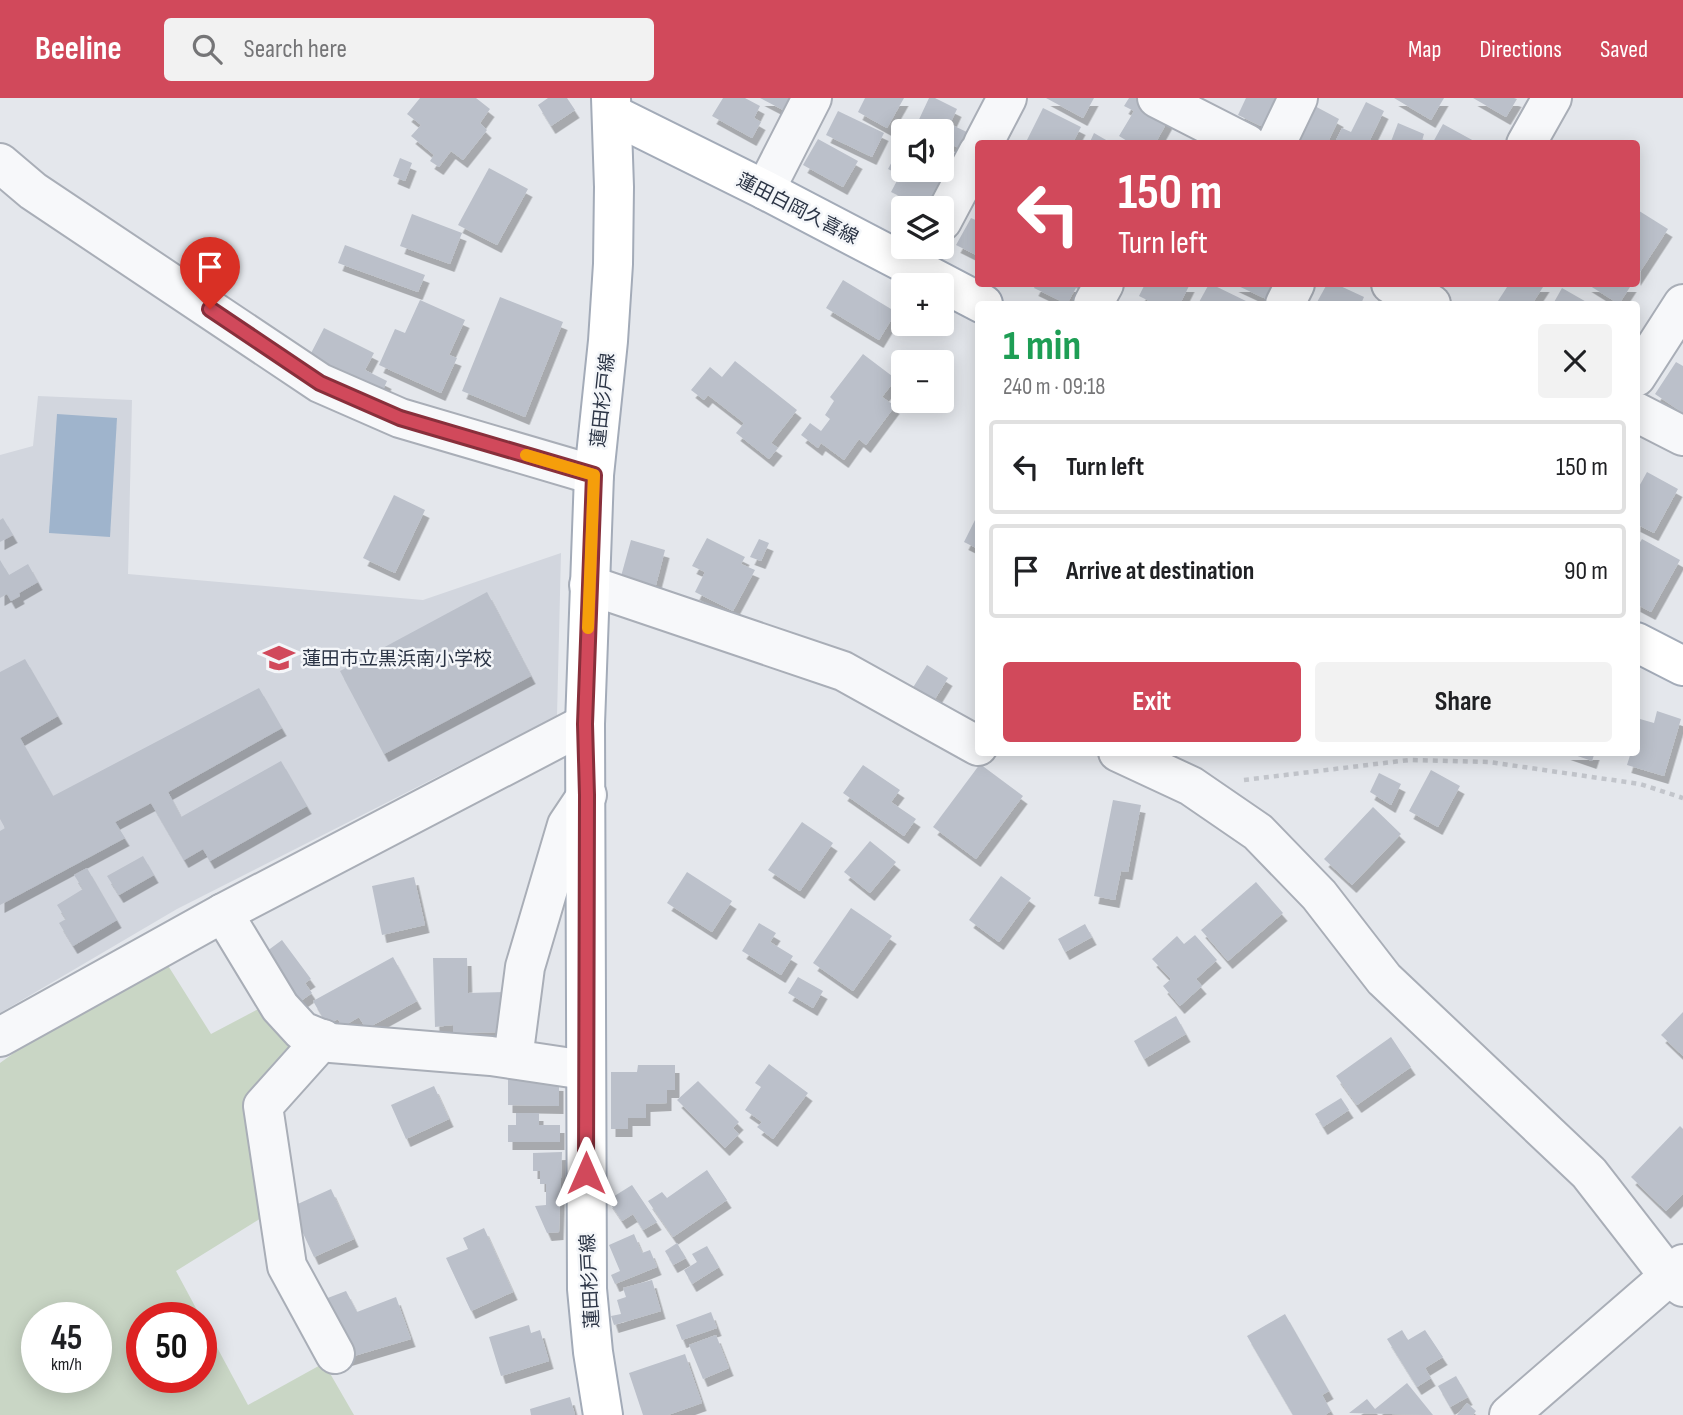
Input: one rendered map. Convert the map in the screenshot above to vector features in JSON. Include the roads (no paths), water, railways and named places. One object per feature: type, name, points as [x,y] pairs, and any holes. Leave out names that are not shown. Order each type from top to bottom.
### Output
[{"type":"main road","name":"蓮田白岡久喜線","points":[[611,106],[765,190],[891,245]]},
{"type":"main road","name":"蓮田杉戸線","points":[[603,1415],[587,1289],[585,724],[594,475],[613,264],[611,106]]},
{"type":"main road","name":"蓮田白岡久喜線","points":[[923,259],[980,301]]},
{"type":"main road","points":[[1640,644],[1683,666]]},
{"type":"street","points":[[765,190],[812,98]]},
{"type":"street","points":[[985,140],[1007,98]]},
{"type":"street","points":[[1157,98],[1187,130],[1230,140]]},
{"type":"street","points":[[1278,140],[1298,98]]},
{"type":"street","points":[[1528,140],[1552,98]]},
{"type":"street","points":[[954,198],[975,159]]},
{"type":"street","points":[[0,163],[33,191],[320,383],[400,418],[594,475]]},
{"type":"street","points":[[1397,287],[1426,301]]},
{"type":"street","points":[[1640,371],[1683,304]]},
{"type":"street","points":[[1640,414],[1683,436]]},
{"type":"street","points":[[589,585],[843,671],[975,744]]},
{"type":"street","points":[[0,1037],[223,913],[585,724]]},
{"type":"street","points":[[1127,756],[1191,786],[1258,832],[1319,895],[1384,979],[1589,1173],[1678,1276],[1509,1415]]},
{"type":"street","points":[[513,1059],[525,967],[567,825],[587,795]]},
{"type":"street","points":[[223,913],[280,1007],[302,1031],[331,1043],[513,1059],[585,1070]]},
{"type":"street","points":[[323,1039],[263,1106],[287,1266],[335,1354]]},
{"type":"water","points":[[57,414],[117,418],[110,537],[49,533]]},
{"type":"place","name":"蓮田市立黒浜南小学校","points":[[279,658]]}]
